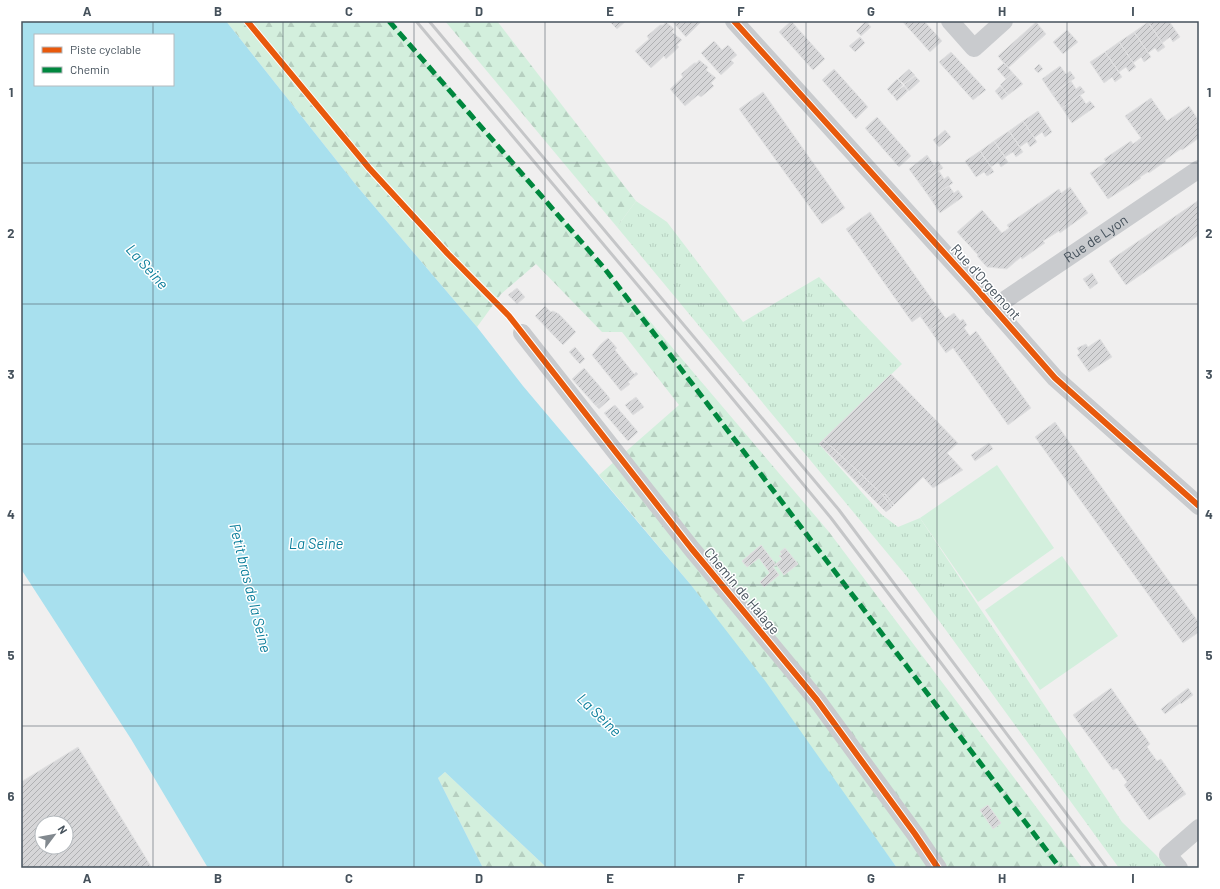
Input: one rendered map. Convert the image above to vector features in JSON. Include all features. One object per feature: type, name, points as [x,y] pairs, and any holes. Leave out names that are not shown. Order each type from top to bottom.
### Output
[{"type":"street","name":"Rue d'Orgemont","points":[[734,21],[1055,378],[1199,506]]},
{"type":"street","points":[[950,21],[974,48],[1004,21]]},
{"type":"street","name":"Rue de Lyon","points":[[993,308],[1199,169]]},
{"type":"street","name":"Chemin de Halage","points":[[522,333],[691,548],[817,700],[915,834],[938,868]]},
{"type":"street","points":[[1174,861],[1199,828]]},
{"type":"green space","points":[[226,21],[392,21],[829,532],[1082,868],[897,868],[691,585],[599,475],[679,405],[622,332],[602,332],[536,264],[501,294],[477,327],[356,185]]},
{"type":"green space","points":[[445,21],[497,21],[636,201],[617,227]]},
{"type":"green space","points":[[636,201],[667,222],[743,322],[819,277],[902,364],[819,444],[881,514],[898,527],[920,518],[1122,822],[1156,855],[1167,868],[1119,868],[908,578],[617,227]]},
{"type":"green space","points":[[997,465],[1054,548],[978,602],[920,518]]},
{"type":"green space","points":[[1062,556],[1118,636],[1040,690],[985,610]]},
{"type":"green space","points":[[445,772],[547,868],[483,868],[438,778]]},
{"type":"water","name":"La Seine","points":[[21,21],[226,21],[356,185],[477,327],[523,386],[691,585],[766,682],[897,868],[547,868],[445,772],[438,778],[483,868],[208,868],[131,739],[21,569]]},
{"type":"building","points":[[609,21],[626,21],[617,29]]},
{"type":"building","points":[[672,21],[702,21],[686,37]]},
{"type":"building","points":[[791,21],[825,59],[813,70],[779,32]]},
{"type":"building","points":[[866,21],[871,27],[861,36],[856,31]]},
{"type":"building","points":[[902,21],[924,21],[942,41],[930,52]]},
{"type":"building","points":[[1169,21],[1180,37],[1173,42],[1170,37],[1162,43],[1148,22]]},
{"type":"building","points":[[666,22],[674,29],[672,32],[682,40],[677,45],[679,47],[666,59],[664,56],[651,68],[635,51],[649,39],[647,36]]},
{"type":"building","points":[[1036,22],[1046,34],[1008,68],[998,56]]},
{"type":"building","points":[[1148,22],[1165,47],[1158,52],[1155,48],[1148,53],[1134,32]]},
{"type":"building","points":[[1067,30],[1078,42],[1063,54],[1053,42]]},
{"type":"building","points":[[1134,32],[1151,57],[1144,62],[1141,57],[1133,63],[1119,42]]},
{"type":"building","points":[[860,37],[865,43],[855,52],[849,46]]},
{"type":"building","points":[[714,41],[722,50],[728,45],[737,55],[731,60],[734,63],[721,75],[701,53]]},
{"type":"building","points":[[1119,42],[1136,67],[1129,72],[1126,67],[1119,72],[1105,52]]},
{"type":"building","points":[[951,52],[986,90],[973,100],[939,62]]},
{"type":"building","points":[[1105,52],[1122,77],[1115,82],[1112,77],[1104,83],[1090,62]]},
{"type":"building","points":[[699,60],[708,67],[706,70],[716,78],[711,83],[714,86],[701,97],[698,95],[685,106],[670,89],[683,77],[681,74]]},
{"type":"building","points":[[1004,63],[1013,73],[1006,79],[997,69]]},
{"type":"building","points":[[1039,64],[1043,69],[1038,73],[1034,69]]},
{"type":"building","points":[[1060,66],[1066,74],[1070,71],[1075,78],[1052,94],[1042,79]]},
{"type":"building","points":[[834,69],[868,107],[856,119],[822,80]]},
{"type":"building","points":[[909,69],[915,75],[904,84],[898,79]]},
{"type":"building","points":[[1013,73],[1023,84],[1008,95],[1000,85]]},
{"type":"building","points":[[915,76],[920,81],[909,91],[904,85]]},
{"type":"building","points":[[897,79],[903,85],[892,95],[887,89]]},
{"type":"building","points":[[1071,81],[1076,89],[1080,86],[1085,92],[1062,108],[1052,94]]},
{"type":"building","points":[[904,86],[908,91],[897,101],[893,95]]},
{"type":"building","points":[[1000,86],[1008,95],[1002,100],[995,91]]},
{"type":"building","points":[[763,92],[845,208],[822,224],[739,109]]},
{"type":"building","points":[[1080,95],[1086,104],[1090,101],[1095,107],[1072,123],[1062,108]]},
{"type":"building","points":[[1151,98],[1167,121],[1189,106],[1199,121],[1199,138],[1165,160],[1166,161],[1149,173],[1148,172],[1140,177],[1141,178],[1108,199],[1090,173],[1106,162],[1104,159],[1131,141],[1133,144],[1141,138],[1125,116]]},
{"type":"building","points":[[1038,111],[1052,132],[1045,137],[1042,132],[1034,138],[1023,121]]},
{"type":"building","points":[[877,117],[911,156],[899,167],[865,128]]},
{"type":"building","points":[[1023,121],[1037,142],[1030,147],[1027,142],[1020,147],[1009,131]]},
{"type":"building","points":[[945,130],[951,137],[939,147],[933,140]]},
{"type":"building","points":[[1009,131],[1023,152],[1016,157],[1013,152],[1005,157],[994,141]]},
{"type":"building","points":[[994,141],[1008,162],[1001,167],[998,162],[991,167],[980,151]]},
{"type":"building","points":[[980,151],[994,172],[987,176],[984,172],[976,177],[965,161]]},
{"type":"building","points":[[927,155],[934,165],[938,161],[943,168],[920,184],[909,169]]},
{"type":"building","points":[[939,171],[944,179],[948,176],[953,183],[930,198],[920,184]]},
{"type":"building","points":[[949,186],[954,193],[958,190],[963,197],[940,213],[930,198]]},
{"type":"building","points":[[1070,187],[1088,213],[1060,233],[1059,231],[1043,241],[1045,243],[1022,259],[1021,257],[1007,269],[987,267],[957,232],[982,210],[1002,233],[1009,228],[1007,225],[1059,189],[1061,193]]},
{"type":"building","points":[[1199,200],[1199,235],[1126,285],[1109,261]]},
{"type":"building","points":[[870,212],[936,305],[912,322],[846,229]]},
{"type":"building","points":[[1092,273],[1098,283],[1090,289],[1083,279]]},
{"type":"building","points":[[517,288],[525,297],[517,304],[508,295]]},
{"type":"building","points":[[936,305],[946,319],[930,330],[920,316]]},
{"type":"building","points":[[545,306],[551,312],[553,311],[559,314],[576,332],[563,345],[535,316]]},
{"type":"building","points":[[954,313],[960,321],[963,319],[967,325],[964,328],[970,336],[976,331],[1031,408],[1008,425],[953,348],[946,353],[930,330]]},
{"type":"building","points":[[608,338],[617,348],[615,350],[634,374],[636,372],[638,374],[628,382],[630,384],[621,391],[592,355]]},
{"type":"building","points":[[1100,339],[1112,357],[1089,372],[1077,355],[1080,353],[1077,348],[1086,344],[1088,347]]},
{"type":"building","points":[[575,347],[585,359],[580,364],[569,352]]},
{"type":"building","points":[[584,368],[608,396],[596,406],[572,379]]},
{"type":"building","points":[[891,374],[958,443],[947,453],[963,470],[933,488],[923,477],[894,505],[885,494],[883,495],[823,440]]},
{"type":"building","points":[[608,396],[610,399],[599,409],[596,406]]},
{"type":"building","points":[[636,397],[644,407],[633,415],[625,405]]},
{"type":"building","points":[[615,405],[638,432],[628,441],[604,413]]},
{"type":"building","points":[[1055,422],[1199,623],[1199,632],[1183,643],[1035,437]]},
{"type":"building","points":[[823,440],[883,495],[892,507],[886,512],[819,444]]},
{"type":"building","points":[[989,443],[993,449],[975,461],[971,455]]},
{"type":"building","points":[[885,494],[894,505],[892,507],[883,495]]},
{"type":"building","points":[[761,545],[776,565],[773,567],[779,575],[764,587],[760,582],[770,573],[759,558],[747,567],[742,561]]},
{"type":"building","points":[[785,548],[798,564],[784,575],[776,564],[782,559],[779,556],[782,554],[780,552]]},
{"type":"building","points":[[1111,688],[1150,744],[1147,747],[1157,761],[1161,759],[1186,794],[1149,820],[1124,785],[1127,782],[1117,768],[1113,770],[1073,715]]},
{"type":"building","points":[[1188,688],[1193,695],[1181,704],[1176,697]]},
{"type":"building","points":[[1176,697],[1180,703],[1165,714],[1161,709]]},
{"type":"building","points":[[78,747],[152,868],[21,868],[21,782]]},
{"type":"building","points":[[988,805],[1001,823],[993,829],[980,810]]},
{"type":"railway","points":[[416,21],[831,518],[1095,868]]},
{"type":"railway","points":[[429,21],[839,510],[1107,868]]},
{"type":"marked path","points":[[389,21],[605,269],[1060,868]]},
{"type":"cycle path","points":[[247,21],[369,168],[448,254],[509,316],[691,548],[817,700],[915,834],[938,868]]},
{"type":"cycle path","points":[[734,21],[975,287],[1055,378],[1199,506]]},
{"type":"water label","name":"Petit bras de la Seine","points":[[250,588]]}]
